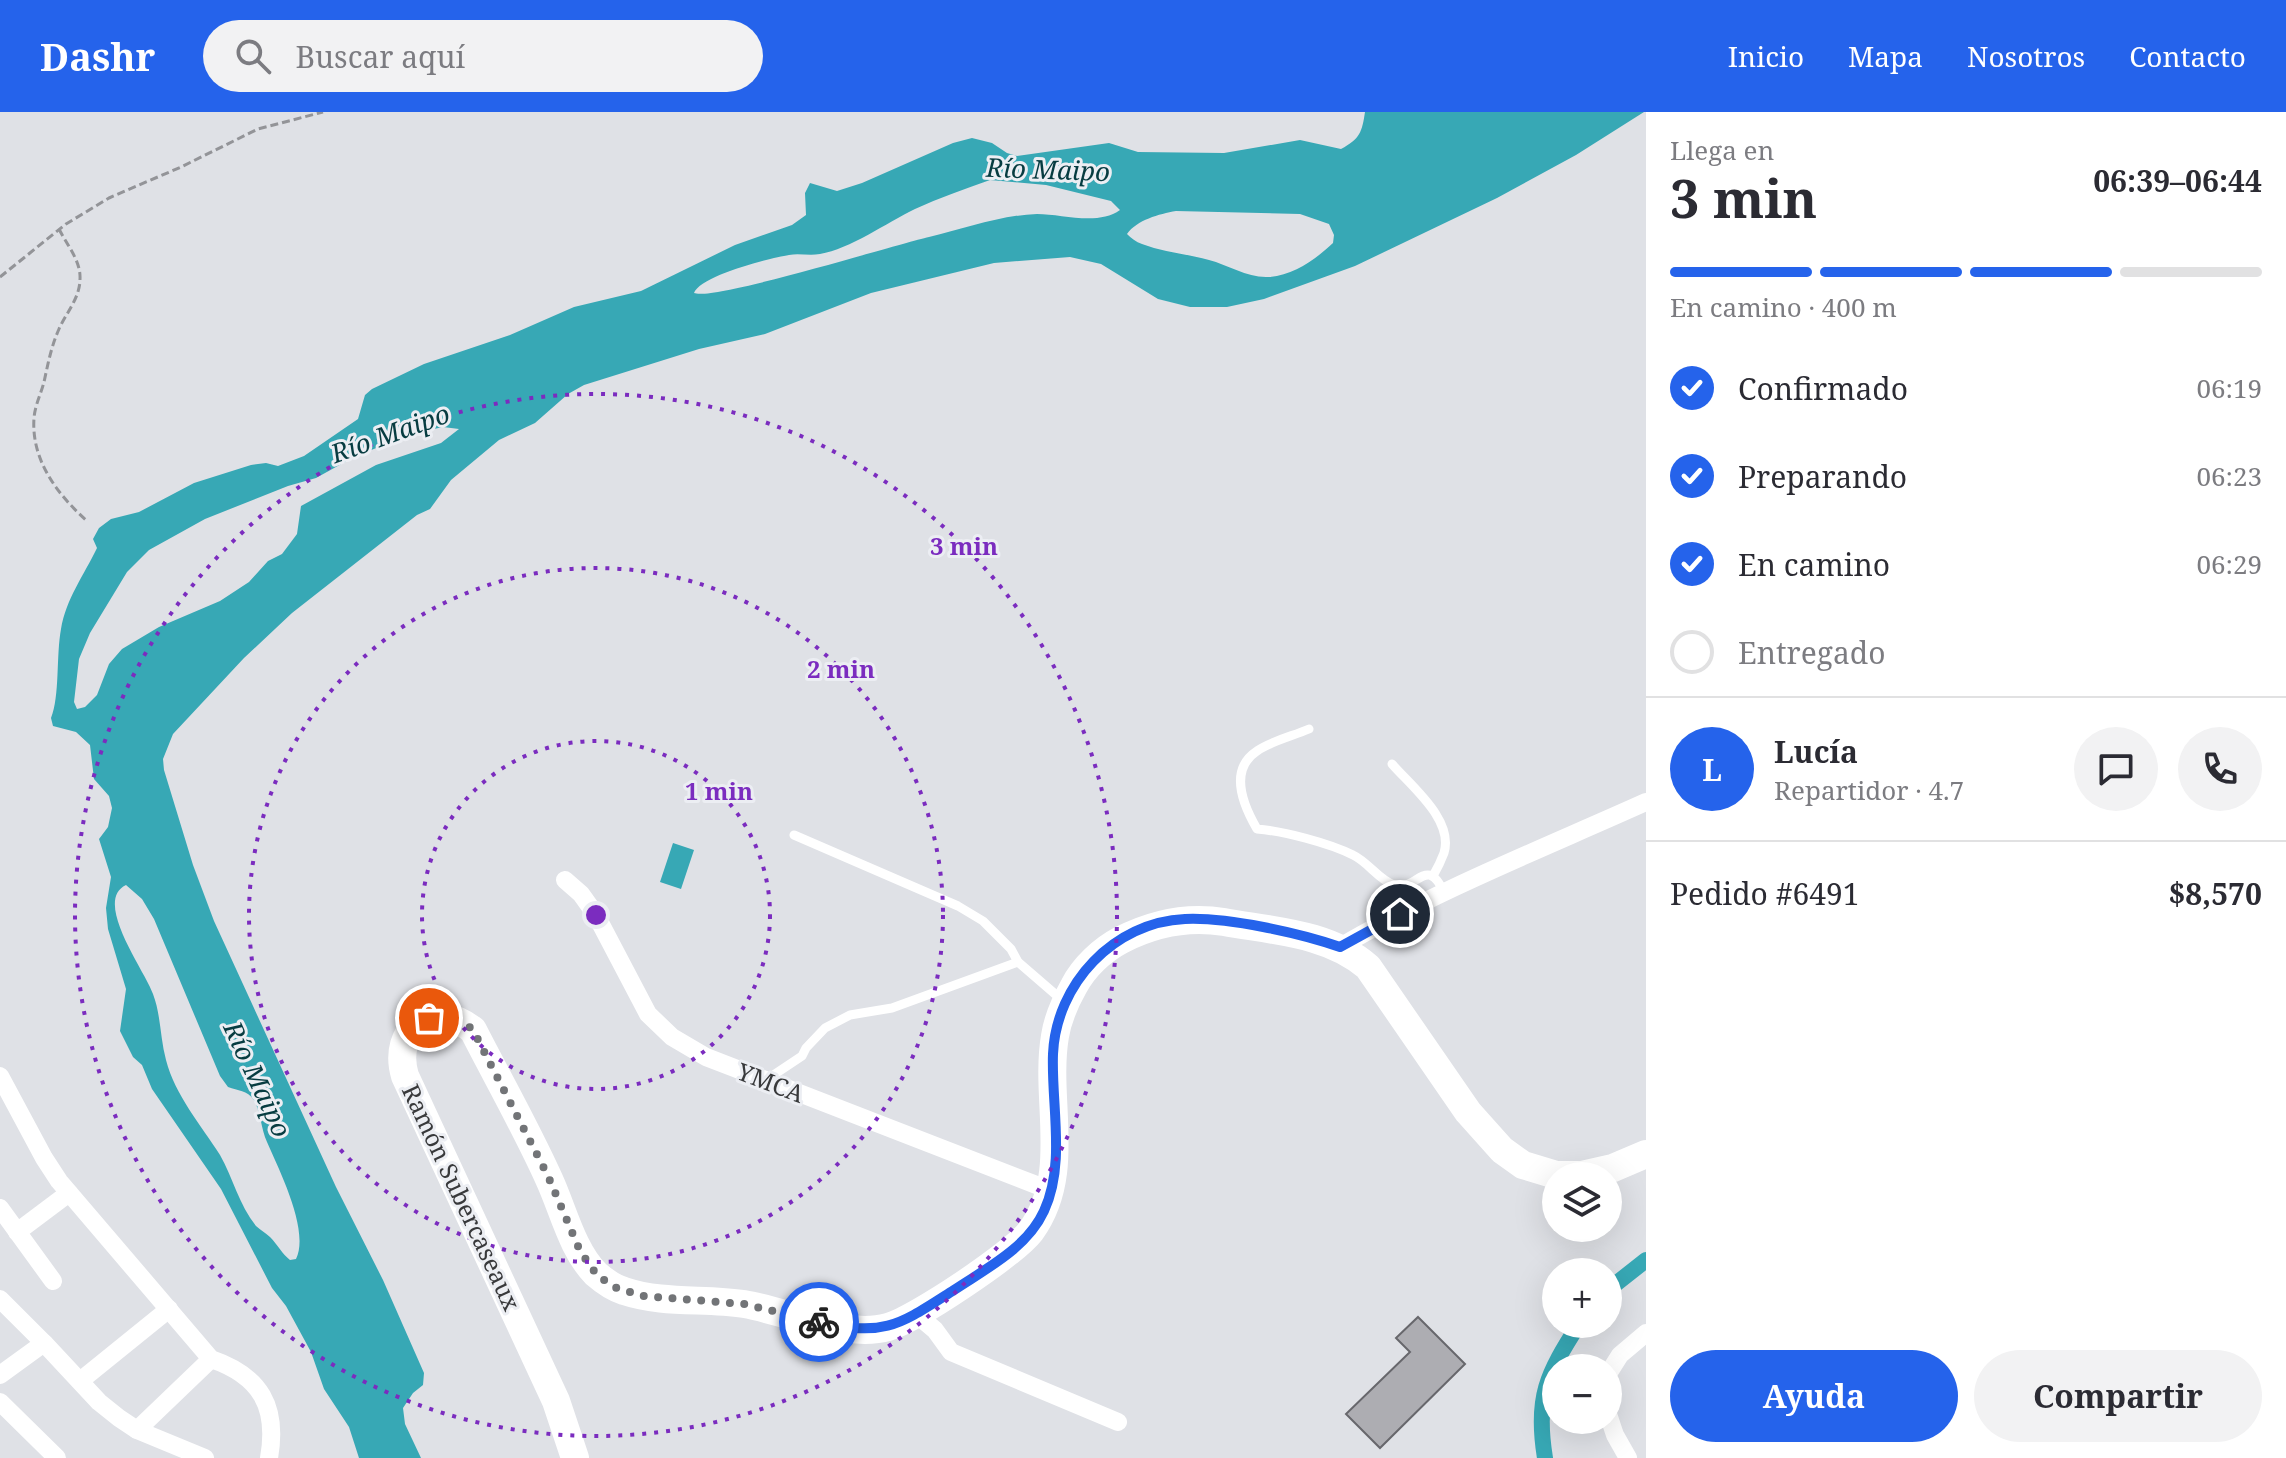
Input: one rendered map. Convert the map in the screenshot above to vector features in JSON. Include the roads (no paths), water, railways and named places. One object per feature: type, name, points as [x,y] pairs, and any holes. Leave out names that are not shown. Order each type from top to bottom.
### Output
[{"type":"main road","name":"Ramón Subercaseaux","points":[[575,1458],[556,1401],[400,1061],[402,1045],[418,1023],[429,1018],[456,1018],[473,1030],[548,1176],[580,1251],[597,1275],[614,1287],[643,1296],[744,1304],[851,1329],[888,1327],[916,1314],[1020,1243],[1043,1213],[1052,1191],[1055,1162],[1053,1053],[1058,1019],[1065,1002],[1088,967],[1113,944],[1143,929],[1174,920],[1211,920],[1314,938],[1340,947],[1368,967],[1468,1112],[1502,1150],[1523,1165],[1556,1175],[1582,1175],[1613,1168],[1646,1154]]},
{"type":"street","points":[[1340,947],[1444,893],[1646,802]]},
{"type":"street","name":"YMCA","points":[[565,880],[581,894],[596,915],[648,1014],[672,1037],[706,1057],[1052,1191]]},
{"type":"street","points":[[0,1076],[44,1158],[69,1193],[211,1359],[239,1372],[263,1396],[272,1422],[269,1458]]},
{"type":"street","points":[[17,1232],[69,1193]]},
{"type":"street","points":[[0,1208],[53,1281]]},
{"type":"street","points":[[0,1299],[99,1402],[137,1430],[205,1458]]},
{"type":"street","points":[[80,1381],[169,1309]]},
{"type":"street","points":[[916,1314],[935,1330],[951,1352],[1118,1422]]},
{"type":"street","points":[[1621,1354],[1646,1333]]},
{"type":"street","points":[[0,1375],[44,1343]]},
{"type":"street","points":[[137,1430],[211,1359]]},
{"type":"street","points":[[0,1402],[57,1458]]},
{"type":"street","points":[[1615,1434],[1628,1458]]},
{"type":"lane","points":[[1309,729],[1256,751],[1242,768],[1240,790],[1247,813],[1257,829],[1277,830],[1354,856],[1394,885],[1402,886],[1428,875],[1433,876],[1444,893]]},
{"type":"lane","points":[[1392,764],[1437,817],[1443,829],[1445,851],[1433,876]]},
{"type":"lane","points":[[794,835],[958,906],[983,921],[1011,949],[1018,962],[1065,1002]]},
{"type":"lane","points":[[766,1080],[802,1056],[825,1028],[850,1015],[892,1008],[1018,962]]},
{"type":"water","name":"Río Maipo","points":[[1365,112],[1644,112],[1576,155],[1497,198],[1355,266],[1264,299],[1227,307],[1190,307],[1158,299],[1101,264],[1070,257],[994,263],[871,293],[765,334],[699,349],[584,385],[568,394],[535,423],[499,440],[451,480],[430,509],[417,515],[292,613],[244,658],[173,734],[163,759],[164,770],[214,921],[424,1373],[423,1385],[403,1408],[405,1424],[421,1458],[359,1458],[349,1427],[324,1389],[311,1352],[286,1306],[272,1288],[221,1189],[152,1089],[142,1065],[133,1057],[120,1031],[126,989],[108,929],[106,908],[111,877],[99,839],[108,827],[112,808],[109,796],[94,779],[90,745],[76,732],[53,726],[51,718],[56,699],[63,618],[97,548],[93,539],[99,528],[111,519],[139,512],[194,483],[251,465],[266,463],[278,466],[304,456],[358,419],[365,395],[372,389],[424,364],[510,335],[574,307],[641,291],[735,245],[792,225],[806,215],[805,193],[810,183],[837,191],[972,138],[992,143],[1017,156],[1109,143],[1138,152],[1224,153],[1300,140],[1341,149],[1356,138]],"holes":[[[990,180],[1046,185],[1111,201],[1120,210],[1111,215],[1091,218],[1037,214],[1010,217],[768,281],[734,289],[694,293],[709,280],[752,264],[789,255],[820,254],[843,247],[943,197]],[[1176,211],[1300,214],[1329,224],[1334,235],[1333,243],[1312,261],[1295,270],[1261,277],[1209,260],[1150,247],[1127,234],[1142,221]],[[443,427],[459,429],[441,443],[376,465],[301,506],[297,534],[282,554],[268,561],[249,582],[220,601],[159,627],[122,649],[109,664],[97,695],[85,707],[77,709],[74,702],[79,659],[90,633],[127,572],[149,550],[205,519],[316,478],[354,457],[411,434]],[[126,885],[142,899],[154,919],[220,1076],[228,1087],[254,1100],[296,1217],[299,1232],[296,1259],[287,1258],[250,1218],[220,1155],[189,1109],[170,1073],[153,994],[118,921],[115,906],[117,893]]]},
{"type":"water","points":[[673,843],[694,850],[681,889],[660,882]]},
{"type":"waterway","points":[[1622,1279],[1646,1260]]},
{"type":"waterway","points":[[1545,1458],[1542,1418],[1546,1387],[1571,1338]]}]
